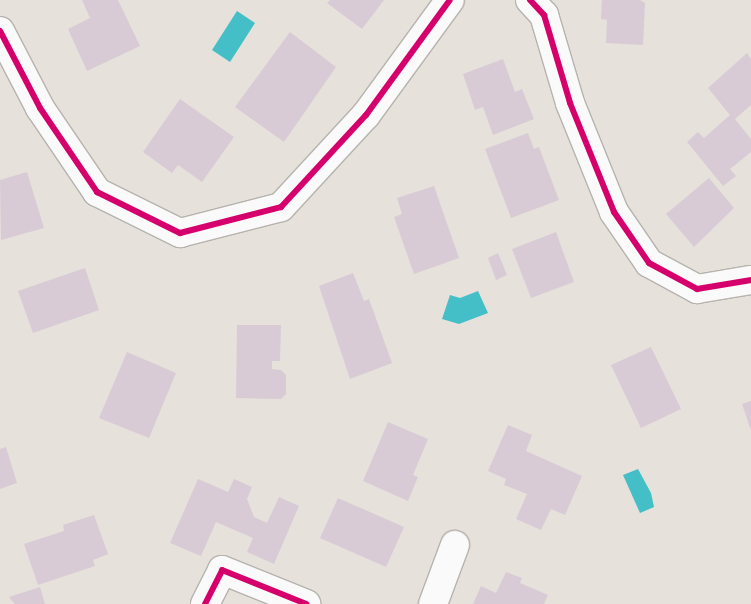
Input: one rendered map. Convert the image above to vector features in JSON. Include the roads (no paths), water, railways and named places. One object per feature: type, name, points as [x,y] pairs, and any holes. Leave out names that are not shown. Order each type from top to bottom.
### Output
[{"type":"street","points":[[0,31],[40,108],[97,192],[180,233],[281,207],[366,115],[450,0]]},
{"type":"street","points":[[530,0],[544,16],[570,103],[614,212],[649,263],[697,289],[751,280]]},
{"type":"street","points":[[433,604],[455,545]]},
{"type":"street","points":[[205,604],[222,570],[306,604]]},
{"type":"water","points":[[237,11],[255,23],[230,62],[212,50]]},
{"type":"water","points":[[478,291],[488,313],[459,324],[442,319],[450,295],[460,298]]},
{"type":"water","points":[[638,469],[651,493],[654,507],[640,513],[623,475]]}]
